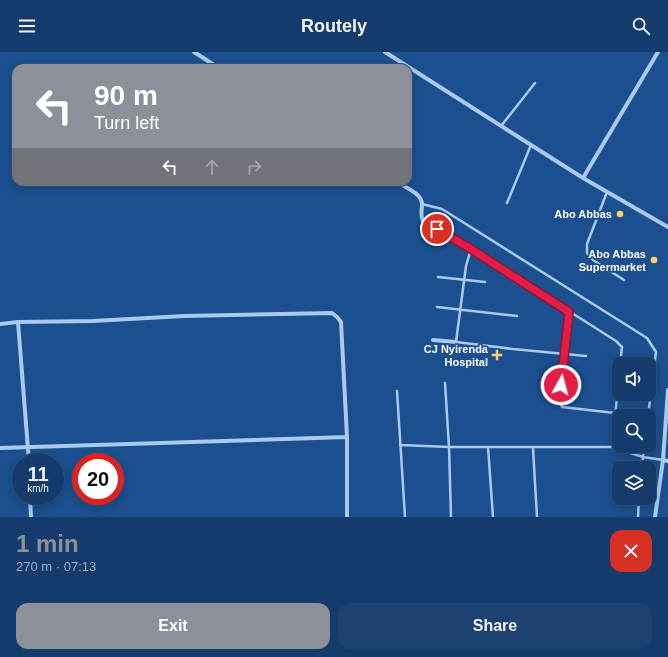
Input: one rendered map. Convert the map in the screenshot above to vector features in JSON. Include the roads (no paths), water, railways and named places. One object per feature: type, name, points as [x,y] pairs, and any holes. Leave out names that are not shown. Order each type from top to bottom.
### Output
[{"type":"street","points":[[194,52],[213,64]]},
{"type":"street","points":[[386,52],[405,64]]},
{"type":"street","points":[[582,178],[658,52]]},
{"type":"street","points":[[412,69],[582,178],[668,227]]},
{"type":"street","points":[[403,186],[416,194],[422,204],[421,217],[423,221]]},
{"type":"street","points":[[0,324],[18,322],[93,321],[184,316],[332,314],[341,322],[347,437],[347,517]]},
{"type":"street","points":[[18,322],[28,453]]},
{"type":"street","points":[[433,340],[456,342]]},
{"type":"street","points":[[655,517],[663,460],[668,390]]},
{"type":"street","points":[[0,448],[347,437]]},
{"type":"street","points":[[663,460],[668,461]]},
{"type":"street","points":[[30,505],[31,517]]},
{"type":"lane","points":[[502,126],[535,83]]},
{"type":"lane","points":[[507,203],[530,145]]},
{"type":"lane","points":[[607,192],[587,244],[587,253],[593,260],[624,280]]},
{"type":"lane","points":[[422,204],[442,209],[647,338],[656,352],[649,409]]},
{"type":"lane","points":[[423,221],[471,249],[616,341],[622,347],[621,357]]},
{"type":"lane","points":[[471,249],[467,261],[456,342],[586,356]]},
{"type":"lane","points":[[438,277],[485,282]]},
{"type":"lane","points":[[437,307],[517,316]]},
{"type":"lane","points":[[569,312],[559,401],[562,407],[612,413]]},
{"type":"lane","points":[[445,383],[451,517]]},
{"type":"lane","points":[[397,392],[404,517]]},
{"type":"lane","points":[[400,445],[449,447],[612,448]]},
{"type":"lane","points":[[488,447],[493,517]]},
{"type":"lane","points":[[534,448],[537,517]]},
{"type":"lane","points":[[629,453],[663,460]]},
{"type":"lane","points":[[643,453],[643,461]]},
{"type":"lane","points":[[638,517],[639,505]]},
{"type":"place","name":"Abo Abbas","points":[[620,214]]},
{"type":"place","name":"Abo Abbas Supermarket","points":[[654,260]]},
{"type":"place","name":"CJ Nyirenda Hospital","points":[[497,355]]}]
